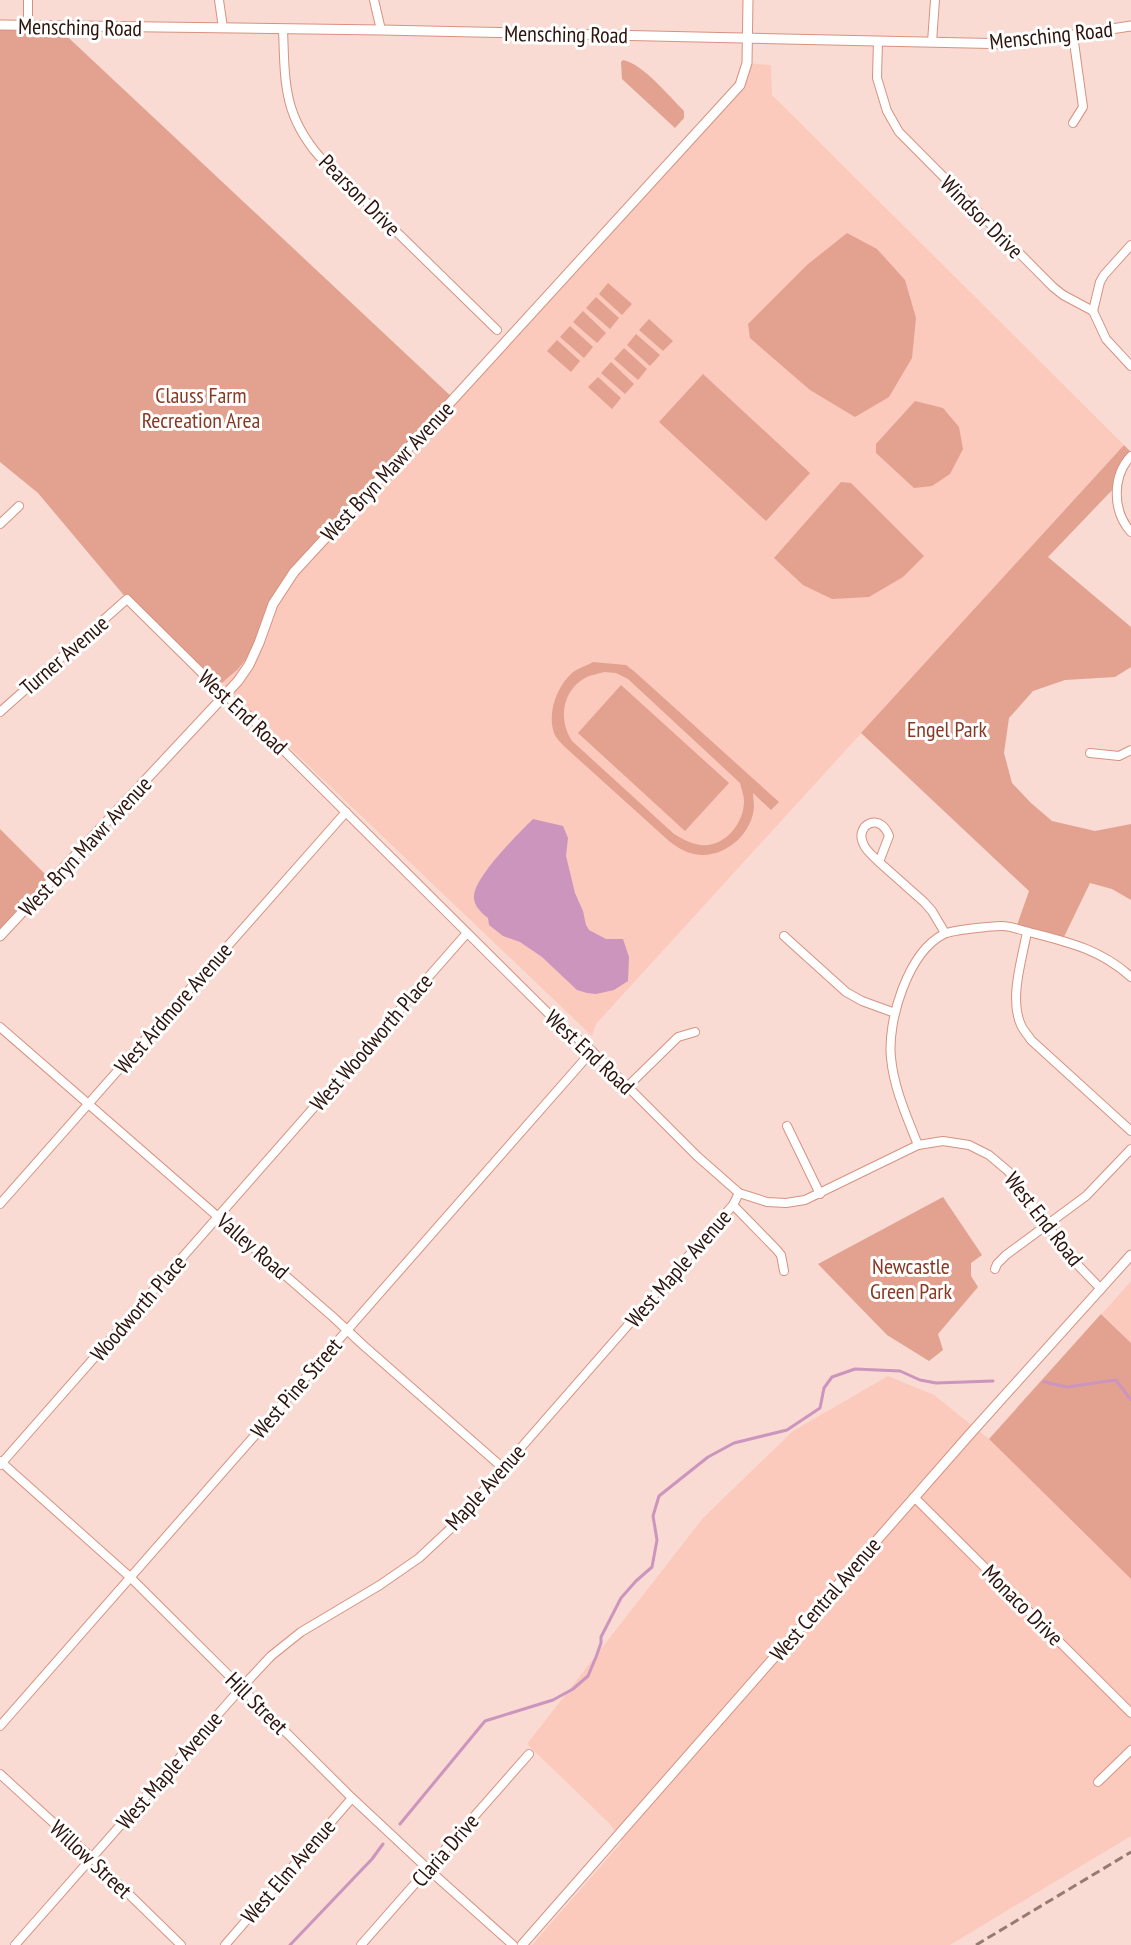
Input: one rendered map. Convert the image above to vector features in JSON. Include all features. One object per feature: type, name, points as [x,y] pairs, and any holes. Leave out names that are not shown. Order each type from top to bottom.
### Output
[{"type":"street","points":[[28,0],[28,26]]},
{"type":"street","points":[[219,0],[223,28]]},
{"type":"street","points":[[374,0],[381,30]]},
{"type":"street","name":"West Bryn Mawr Avenue","points":[[0,936],[226,696],[249,665],[273,604],[294,572],[740,85],[747,63],[748,0]]},
{"type":"street","points":[[933,42],[935,0]]},
{"type":"street","name":"Mensching Road","points":[[0,25],[381,30],[1014,44],[1131,26]]},
{"type":"street","name":"Pearson Drive","points":[[283,29],[286,92],[294,118],[306,141],[497,330]]},
{"type":"street","points":[[1073,35],[1083,107],[1073,123]]},
{"type":"street","name":"Windsor Drive","points":[[878,41],[877,78],[887,111],[899,132],[1053,287],[1063,295],[1093,310]]},
{"type":"street","points":[[1131,245],[1104,274],[1093,310],[1106,339],[1131,366]]},
{"type":"street","points":[[1131,456],[1120,472],[1117,485],[1120,514],[1131,532]]},
{"type":"street","points":[[0,524],[19,506]]},
{"type":"street","name":"West End Road","points":[[127,599],[226,696],[248,714],[552,1017],[592,1050],[697,1156],[739,1193],[751,1198],[786,1203],[804,1200],[918,1145],[933,1142],[969,1144],[983,1151],[1008,1171],[1072,1258],[1101,1289]]},
{"type":"street","name":"Turner Avenue","points":[[0,712],[127,599]]},
{"type":"street","points":[[1090,753],[1119,756],[1131,750]]},
{"type":"street","name":"West Ardmore Avenue","points":[[0,1204],[346,812]]},
{"type":"street","points":[[879,862],[889,836],[886,828],[879,822],[872,822],[866,826],[861,840],[863,846],[879,862],[924,902],[945,933]]},
{"type":"street","points":[[918,1145],[900,1100],[891,1057],[895,1013],[915,963],[924,950],[945,933],[1004,926],[1075,944],[1095,952],[1131,977]]},
{"type":"street","points":[[1027,932],[1018,982],[1016,1009],[1021,1026],[1031,1040],[1131,1131]]},
{"type":"street","name":"West Woodworth Place","points":[[275,1152],[468,933]]},
{"type":"street","points":[[784,936],[846,992],[862,1001],[895,1013]]},
{"type":"street","name":"Valley Road","points":[[0,1027],[503,1468]]},
{"type":"street","points":[[628,1086],[678,1037],[695,1032]]},
{"type":"street","name":"West Pine Street","points":[[0,1726],[592,1050]]},
{"type":"street","points":[[787,1125],[820,1194]]},
{"type":"street","points":[[994,1269],[1005,1254],[1086,1196],[1131,1149]]},
{"type":"street","name":"Woodworth Place","points":[[1,1463],[275,1152]]},
{"type":"street","name":"West Maple Avenue","points":[[614,1342],[733,1205],[739,1193]]},
{"type":"street","points":[[733,1205],[776,1249],[781,1256],[784,1271]]},
{"type":"street","name":"West Central Avenue","points":[[522,1945],[914,1497],[1131,1255]]},
{"type":"street","name":"Maple Avenue","points":[[337,1610],[380,1585],[419,1558],[448,1530],[614,1342]]},
{"type":"street","name":"Hill Street","points":[[1,1463],[130,1577],[352,1798],[513,1945]]},
{"type":"street","name":"Monaco Drive","points":[[914,1497],[1131,1713]]},
{"type":"street","name":"West Maple Avenue","points":[[15,1945],[271,1656],[315,1622],[337,1610]]},
{"type":"street","points":[[1098,1782],[1131,1750]]},
{"type":"street","name":"Claria Drive","points":[[362,1945],[529,1754]]},
{"type":"street","name":"Willow Street","points":[[0,1774],[92,1858],[181,1945]]},
{"type":"street","name":"West Elm Avenue","points":[[225,1945],[352,1798]]},
{"type":"shaded area","points":[[747,63],[771,65],[772,95],[1124,445],[596,1024],[592,1036],[222,683],[231,676],[294,572],[740,85]]},
{"type":"shaded area","points":[[533,819],[563,826],[568,838],[566,856],[575,893],[589,930],[606,939],[623,939],[629,957],[628,981],[614,990],[596,994],[577,990],[542,957],[520,942],[503,936],[489,925],[488,918],[476,906],[474,896],[476,888],[489,867]]},
{"type":"shaded area","points":[[1131,1281],[1131,1343],[1102,1314]]},
{"type":"shaded area","points":[[888,1376],[934,1395],[989,1439],[1131,1579],[1131,1836],[950,1945],[532,1945],[622,1842],[610,1824],[527,1744],[703,1518],[793,1431]]},
{"type":"green space","name":"Clauss Farm Recreation Area","points":[[0,25],[56,26],[454,399],[294,572],[273,604],[259,643],[238,669],[222,683],[127,599],[38,493],[0,462]]},
{"type":"green space","points":[[623,60],[639,67],[684,111],[684,118],[675,128],[622,79],[621,62]]},
{"type":"green space","points":[[847,233],[877,249],[905,280],[916,318],[912,358],[889,397],[855,417],[810,390],[750,338],[748,324],[807,265]]},
{"type":"green space","points":[[608,283],[632,304],[622,315],[599,294]]},
{"type":"green space","points":[[596,297],[619,318],[610,329],[586,308]]},
{"type":"green space","points":[[583,311],[606,333],[597,343],[573,322]]},
{"type":"green space","points":[[649,319],[673,341],[663,351],[639,330]]},
{"type":"green space","points":[[570,326],[593,347],[584,358],[560,337]]},
{"type":"green space","points":[[636,334],[660,355],[650,366],[627,345]]},
{"type":"green space","points":[[557,340],[580,361],[571,372],[547,351]]},
{"type":"green space","points":[[624,348],[647,369],[638,380],[614,359]]},
{"type":"green space","points":[[611,362],[634,384],[625,394],[601,373]]},
{"type":"green space","points":[[703,374],[810,473],[766,521],[659,422]]},
{"type":"green space","points":[[598,377],[621,398],[612,409],[588,387]]},
{"type":"green space","points":[[915,401],[943,408],[959,427],[963,449],[950,474],[932,486],[914,488],[876,453],[876,444]]},
{"type":"green space","name":"Engel Park","points":[[1124,445],[1131,452],[1131,456],[1117,485],[1048,557],[1131,627],[1131,667],[1115,677],[1065,680],[1033,691],[1009,718],[1004,753],[1012,783],[1052,821],[1095,831],[1131,824],[1131,900],[1112,889],[1090,883],[1062,941],[1016,928],[1029,891],[861,733]]},
{"type":"green space","points":[[841,482],[851,483],[924,556],[903,577],[869,597],[832,599],[803,585],[774,558]]},
{"type":"green space","points":[[593,662],[626,665],[779,802],[771,810],[753,793],[754,807],[748,827],[734,843],[715,853],[694,854],[672,843],[566,748],[554,733],[552,717],[558,692],[572,673]],"holes":[[[604,672],[616,673],[628,679],[740,783],[744,799],[740,818],[731,833],[717,843],[700,845],[674,834],[572,741],[564,715],[571,690],[589,676]]]},
{"type":"green space","points":[[621,685],[729,783],[685,831],[578,733]]},
{"type":"green space","points":[[0,829],[52,881],[0,936]]},
{"type":"green space","name":"Newcastle Green Park","points":[[943,1197],[982,1255],[971,1263],[971,1276],[978,1287],[938,1334],[943,1350],[929,1361],[887,1335],[818,1264]]},
{"type":"green space","points":[[1101,1314],[1131,1343],[1131,1579],[989,1439]]},
{"type":"waterway","points":[[400,1824],[485,1721],[553,1700],[573,1689],[588,1676],[601,1643],[601,1637],[621,1598],[652,1567],[657,1540],[653,1516],[659,1496],[708,1457],[734,1443],[787,1430],[820,1408],[824,1388],[832,1377],[855,1369],[900,1371],[920,1380],[936,1383],[993,1381]]},
{"type":"waterway","points":[[1044,1382],[1067,1387],[1116,1380],[1131,1400]]},
{"type":"waterway","points":[[290,1945],[372,1859],[383,1844]]},
{"type":"railway","points":[[976,1945],[1131,1852]]}]
